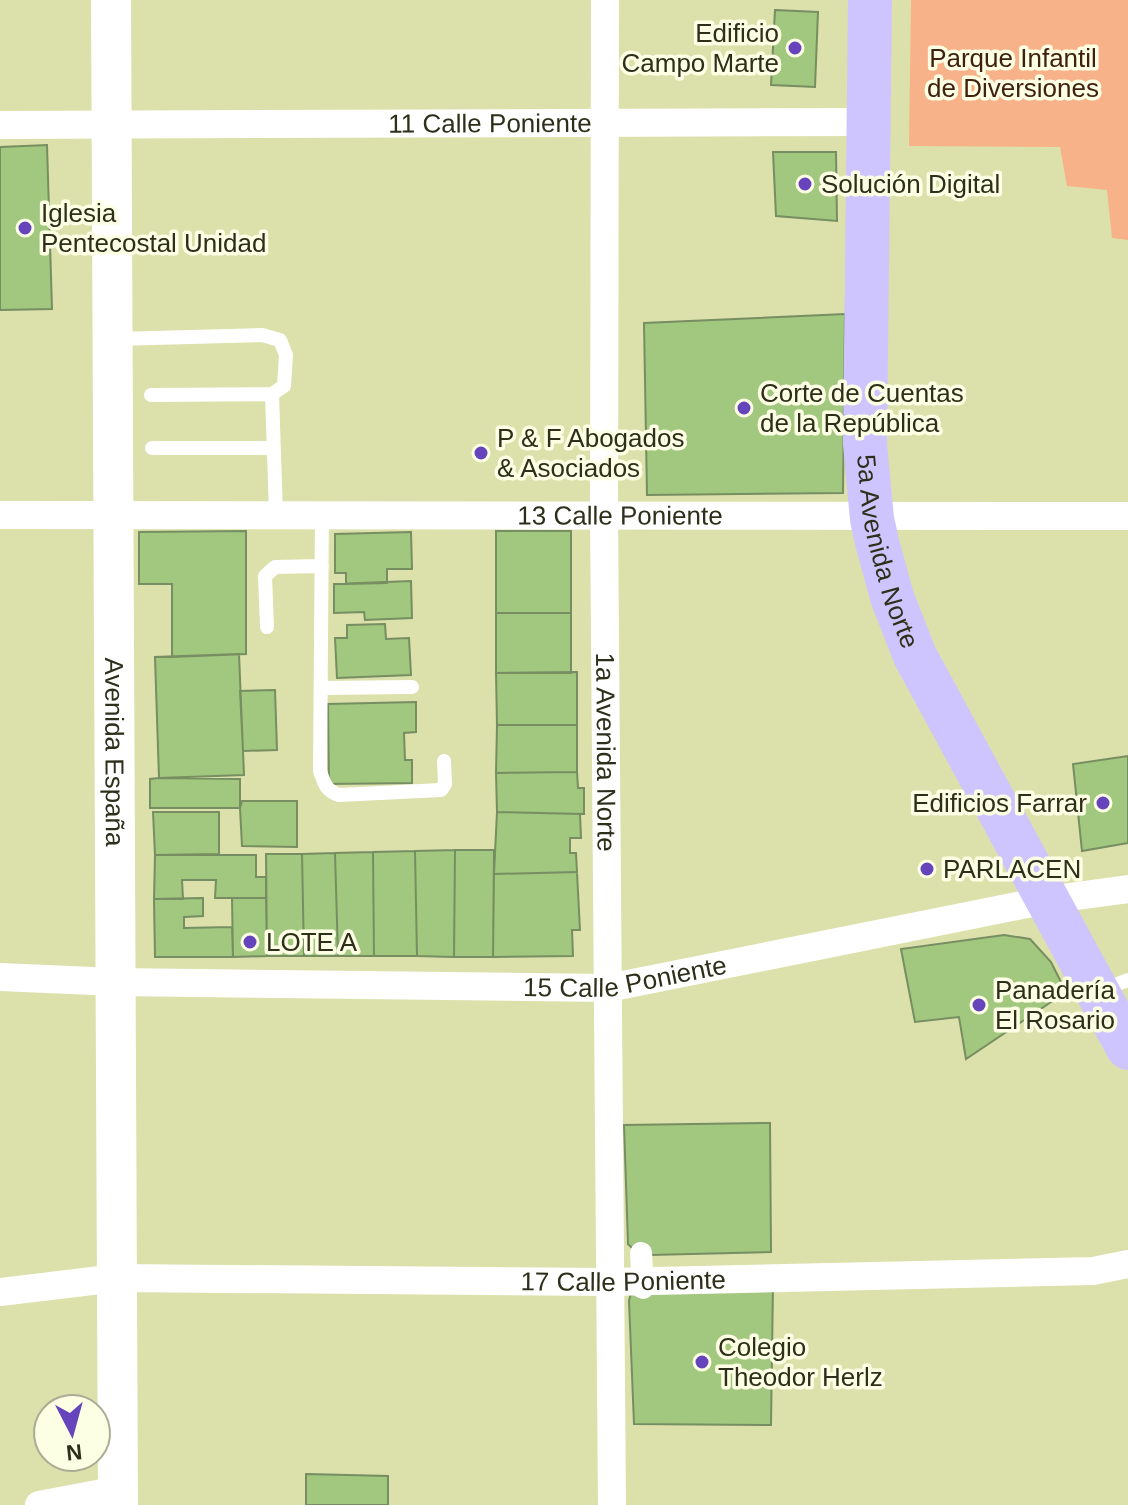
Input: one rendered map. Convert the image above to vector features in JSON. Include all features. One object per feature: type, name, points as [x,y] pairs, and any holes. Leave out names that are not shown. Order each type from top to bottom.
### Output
[{"type":"main road","name":"Avenida España","points":[[111,0],[118,1497]]},
{"type":"main road","name":"5a Avenida Norte","points":[[870,0],[865,444],[877,542],[892,597],[915,656],[1047,900],[1113,986],[1128,1048]]},
{"type":"street","name":"1a Avenida Norte","points":[[605,0],[604,515],[612,1505]]},
{"type":"street","name":"11 Calle Poniente","points":[[0,125],[867,122]]},
{"type":"street","name":"13 Calle Poniente","points":[[0,515],[1128,516]]},
{"type":"street","name":"15 Calle Poniente","points":[[0,977],[116,982],[608,988],[1047,900],[1128,889]]},
{"type":"street","points":[[641,1253],[643,1288]]},
{"type":"street","name":"17 Calle Poniente","points":[[0,1292],[117,1278],[610,1282],[1093,1271],[1128,1264]]},
{"type":"street","points":[[39,1505],[118,1497]]},
{"type":"lane","points":[[113,340],[262,335],[280,340],[286,355],[284,386],[272,394],[151,395]]},
{"type":"lane","points":[[272,394],[276,514]]},
{"type":"lane","points":[[152,448],[274,448]]},
{"type":"lane","points":[[322,514],[320,771],[330,792],[339,795],[441,790],[445,784],[444,761]]},
{"type":"lane","points":[[267,627],[265,576],[269,570],[275,567],[322,566]]},
{"type":"lane","points":[[321,688],[412,687]]},
{"type":"green space","name":"Parque Infantil de Diversiones","points":[[911,0],[1128,0],[1128,240],[1112,238],[1107,190],[1067,186],[1060,147],[909,146]]},
{"type":"building","name":"Edificio Campo Marte","points":[[775,10],[818,12],[815,87],[771,85]]},
{"type":"building","name":"Iglesia Pentecostal Unidad","points":[[47,145],[52,309],[0,310],[0,147]]},
{"type":"building","name":"Solución Digital","points":[[773,152],[836,152],[837,221],[776,216]]},
{"type":"building","name":"Corte de Cuentas de la República","points":[[845,314],[843,493],[647,495],[644,323]]},
{"type":"building","points":[[246,531],[246,654],[172,657],[172,584],[139,584],[139,532]]},
{"type":"building","points":[[496,531],[571,531],[571,613],[496,613]]},
{"type":"building","points":[[411,532],[412,569],[387,569],[387,583],[346,584],[346,573],[335,573],[335,534]]},
{"type":"building","points":[[411,581],[412,618],[365,620],[364,612],[334,613],[334,584]]},
{"type":"building","points":[[496,613],[571,613],[571,673],[496,673]]},
{"type":"building","points":[[385,624],[386,639],[409,638],[411,675],[337,678],[335,638],[347,638],[347,625]]},
{"type":"building","points":[[239,654],[244,775],[159,778],[155,657]]},
{"type":"building","points":[[577,672],[577,725],[497,725],[496,673]]},
{"type":"building","points":[[275,690],[277,750],[243,751],[240,691]]},
{"type":"building","points":[[416,702],[416,732],[404,733],[405,760],[412,760],[412,783],[329,784],[328,704]]},
{"type":"building","points":[[497,725],[577,725],[577,772],[496,773]]},
{"type":"building","name":"Edificios Farrar","points":[[1128,756],[1128,843],[1082,851],[1073,764]]},
{"type":"building","points":[[577,772],[578,788],[584,788],[584,814],[497,812],[496,773]]},
{"type":"building","points":[[150,779],[240,779],[240,808],[150,808]]},
{"type":"building","points":[[242,801],[297,801],[297,847],[242,846]]},
{"type":"building","points":[[153,812],[219,812],[219,854],[155,855]]},
{"type":"building","points":[[497,812],[580,814],[581,838],[570,838],[570,853],[576,853],[577,872],[494,874]]},
{"type":"building","points":[[455,850],[454,957],[417,956],[415,851]]},
{"type":"building","points":[[455,850],[494,850],[493,957],[454,957]]},
{"type":"building","points":[[415,851],[417,956],[374,956],[373,852]]},
{"type":"building","points":[[373,852],[374,956],[338,956],[335,853]]},
{"type":"building","points":[[335,853],[338,956],[304,956],[302,854]]},
{"type":"building","points":[[266,854],[302,854],[304,956],[267,956]]},
{"type":"building","points":[[155,855],[256,855],[256,877],[266,877],[266,898],[215,898],[216,880],[182,880],[183,899],[154,899]]},
{"type":"building","points":[[577,872],[580,930],[572,930],[573,956],[493,957],[494,874]]},
{"type":"building","points":[[203,898],[203,916],[184,917],[184,928],[232,927],[233,957],[155,957],[154,899]]},
{"type":"building","name":"LOTE A","points":[[232,898],[266,898],[267,956],[233,957]]},
{"type":"building","name":"Panadería El Rosario","points":[[1004,935],[1030,939],[1051,962],[1066,992],[966,1059],[959,1017],[915,1022],[901,949]]},
{"type":"building","name":"Colegio Theodor Herlz","points":[[770,1123],[771,1252],[650,1255],[628,1244],[624,1125]]},
{"type":"building","name":"Colegio Theodor Herlz","points":[[773,1284],[771,1425],[634,1424],[631,1292]]},
{"type":"building","points":[[306,1474],[388,1476],[388,1505],[306,1505]]},
{"type":"place","name":"Edificio Campo Marte","points":[[795,48]]},
{"type":"place","name":"Solución Digital","points":[[805,184]]},
{"type":"place","name":"Iglesia Pentecostal Unidad","points":[[25,228]]},
{"type":"place","name":"Corte de Cuentas de la República","points":[[744,408]]},
{"type":"place","name":"P & F Abogados & Asociados","points":[[481,453]]},
{"type":"place","name":"Edificios Farrar","points":[[1103,803]]},
{"type":"place","name":"PARLACEN","points":[[927,869]]},
{"type":"place","name":"LOTE A","points":[[250,942]]},
{"type":"place","name":"Panadería El Rosario","points":[[979,1005]]},
{"type":"place","name":"Colegio Theodor Herlz","points":[[702,1362]]}]
